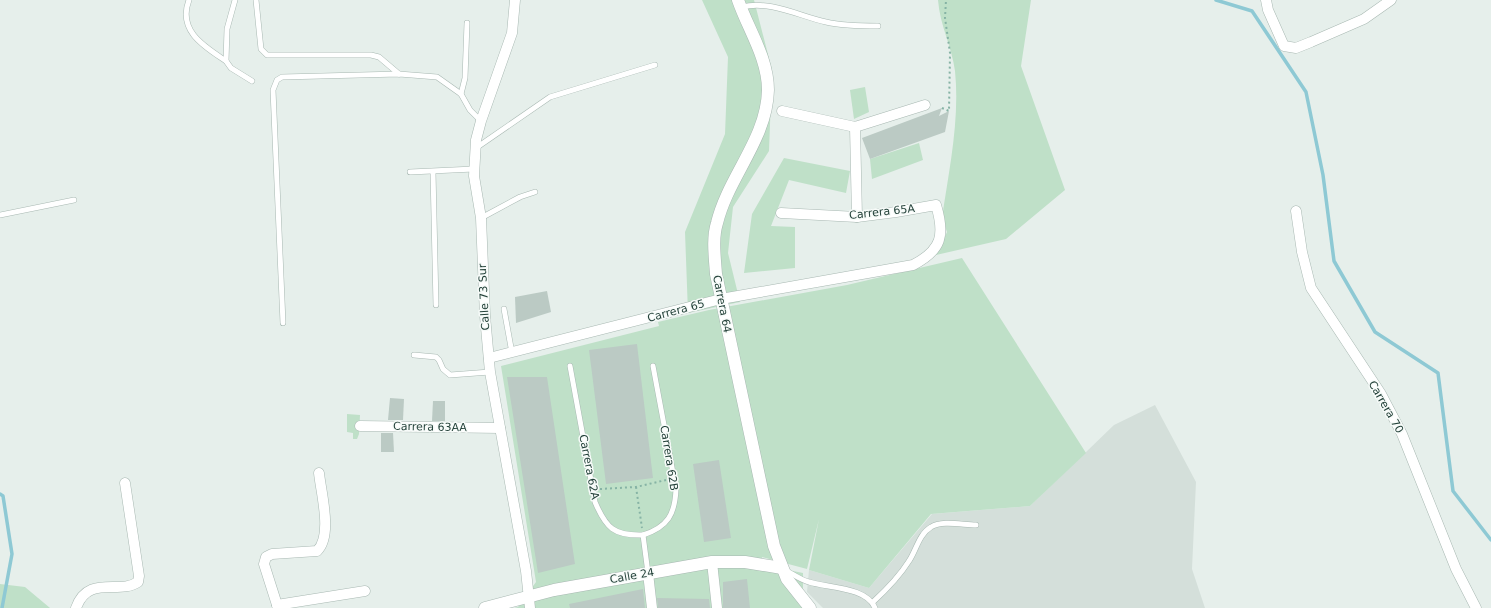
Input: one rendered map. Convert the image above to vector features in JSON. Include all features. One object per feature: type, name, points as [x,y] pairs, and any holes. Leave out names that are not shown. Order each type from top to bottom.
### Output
[{"type":"street","name":"Calle 73 Sur","points":[[514,0],[512,33],[481,121],[474,169],[481,218],[485,316],[490,372],[530,603]]},
{"type":"street","points":[[1266,0],[1284,46],[1296,48],[1364,19],[1391,0]]},
{"type":"street","name":"Carrera 64","points":[[740,4],[763,60],[768,89],[764,118],[724,201],[716,224],[714,250],[721,299],[774,546],[782,568],[794,588],[810,608]]},
{"type":"street","points":[[782,111],[855,127],[925,105]]},
{"type":"street","points":[[855,127],[857,216]]},
{"type":"street","name":"Carrera 65A","points":[[781,213],[857,216],[896,212],[936,205],[941,221],[938,240],[928,257],[913,265]]},
{"type":"street","name":"Carrera 70","points":[[1296,211],[1302,252],[1311,288],[1381,394],[1402,434],[1456,569],[1476,608]]},
{"type":"street","name":"Carrera 65","points":[[489,358],[721,299],[913,265]]},
{"type":"street","name":"Carrera 63AA","points":[[360,426],[500,428]]},
{"type":"street","points":[[319,473],[326,530],[321,547],[317,552],[272,554],[266,557],[264,564],[278,607],[365,592]]},
{"type":"street","points":[[76,608],[84,594],[91,590],[102,587],[134,585],[138,582],[139,576],[125,483]]},
{"type":"street","points":[[712,562],[717,608]]},
{"type":"street","name":"Calle 24","points":[[485,608],[530,603],[554,590],[712,562],[745,562],[782,568]]},
{"type":"street","points":[[648,573],[652,608]]},
{"type":"lane","points":[[189,0],[187,18],[191,32],[199,43],[226,61],[231,68],[252,81]]},
{"type":"lane","points":[[226,61],[227,29],[235,0]]},
{"type":"lane","points":[[256,0],[262,49],[267,55],[371,55],[379,57],[399,74]]},
{"type":"lane","points":[[740,4],[765,6],[827,23],[878,26]]},
{"type":"lane","points":[[461,94],[465,78],[467,22]]},
{"type":"lane","points":[[476,148],[550,97],[655,65]]},
{"type":"lane","points":[[283,323],[273,90],[277,80],[282,77],[399,74],[437,77],[461,94],[470,110],[481,121]]},
{"type":"lane","points":[[410,172],[474,169]]},
{"type":"lane","points":[[433,172],[436,305]]},
{"type":"lane","points":[[481,218],[520,197],[535,192]]},
{"type":"lane","points":[[0,215],[74,200]]},
{"type":"lane","points":[[504,309],[512,353]]},
{"type":"lane","points":[[414,355],[436,357],[443,369],[450,375],[490,372]]},
{"type":"lane","name":"Carrera 62A","points":[[570,366],[595,502],[602,518],[611,528],[625,536],[643,535]]},
{"type":"lane","name":"Carrera 62B","points":[[643,535],[657,530],[666,522],[675,505],[676,489],[653,366]]},
{"type":"lane","points":[[873,602],[890,586],[909,561],[921,538],[930,528],[940,524],[976,525]]},
{"type":"lane","points":[[643,535],[648,573]]},
{"type":"lane","points":[[782,568],[807,582],[860,593],[873,602],[875,608]]},
{"type":"path","points":[[942,108],[949,111],[950,53],[944,18],[946,0]]},
{"type":"path","points":[[593,490],[636,487],[674,477]]},
{"type":"path","points":[[636,487],[642,526]]},
{"type":"shaded area","points":[[1155,405],[1196,482],[1192,569],[1205,608],[823,608],[807,592],[809,570],[869,588],[932,514],[1030,506],[1114,425]]},
{"type":"green space","points":[[702,0],[754,0],[772,70],[769,151],[733,207],[728,253],[740,302],[688,313],[685,232],[725,134],[728,57]]},
{"type":"green space","points":[[938,0],[1031,0],[1021,66],[1065,190],[1006,239],[936,255],[947,232],[942,218],[953,145],[956,108],[955,71],[941,19]]},
{"type":"green space","points":[[865,87],[869,112],[854,119],[850,90]]},
{"type":"green space","points":[[919,143],[923,160],[872,179],[870,159]]},
{"type":"green space","points":[[784,158],[850,171],[846,193],[789,180],[771,226],[795,227],[795,268],[744,273],[752,214]]},
{"type":"green space","points":[[962,258],[1086,453],[1030,506],[931,514],[869,588],[809,570],[819,519],[807,569],[762,557],[763,565],[803,573],[803,595],[816,608],[514,608],[518,607],[536,582],[501,366],[659,326],[658,322],[709,310],[847,285]]},
{"type":"green space","points":[[347,414],[360,415],[359,434],[357,439],[353,439],[353,433],[347,432]]},
{"type":"green space","points":[[0,584],[25,587],[50,608],[0,608]]},
{"type":"building","points":[[942,108],[939,116],[949,111],[945,132],[870,159],[862,138]]},
{"type":"building","points":[[547,291],[551,312],[516,323],[515,297]]},
{"type":"building","points":[[637,344],[653,478],[606,484],[589,350]]},
{"type":"building","points":[[507,377],[547,377],[575,564],[538,573]]},
{"type":"building","points":[[390,398],[404,399],[403,420],[388,420]]},
{"type":"building","points":[[433,401],[445,401],[445,421],[432,421]]},
{"type":"building","points":[[381,433],[393,433],[394,452],[381,452]]},
{"type":"building","points":[[719,460],[731,538],[704,542],[693,464]]},
{"type":"building","points":[[747,579],[750,608],[723,608],[723,582]]},
{"type":"building","points":[[643,589],[645,608],[570,608],[569,604]]},
{"type":"building","points":[[657,598],[709,599],[710,608],[658,608]]},
{"type":"waterway","points":[[1216,0],[1252,11],[1306,92],[1323,175],[1334,261],[1375,332],[1438,373],[1453,491],[1491,540]]},
{"type":"waterway","points":[[0,494],[3,496],[12,554],[2,608]]}]
